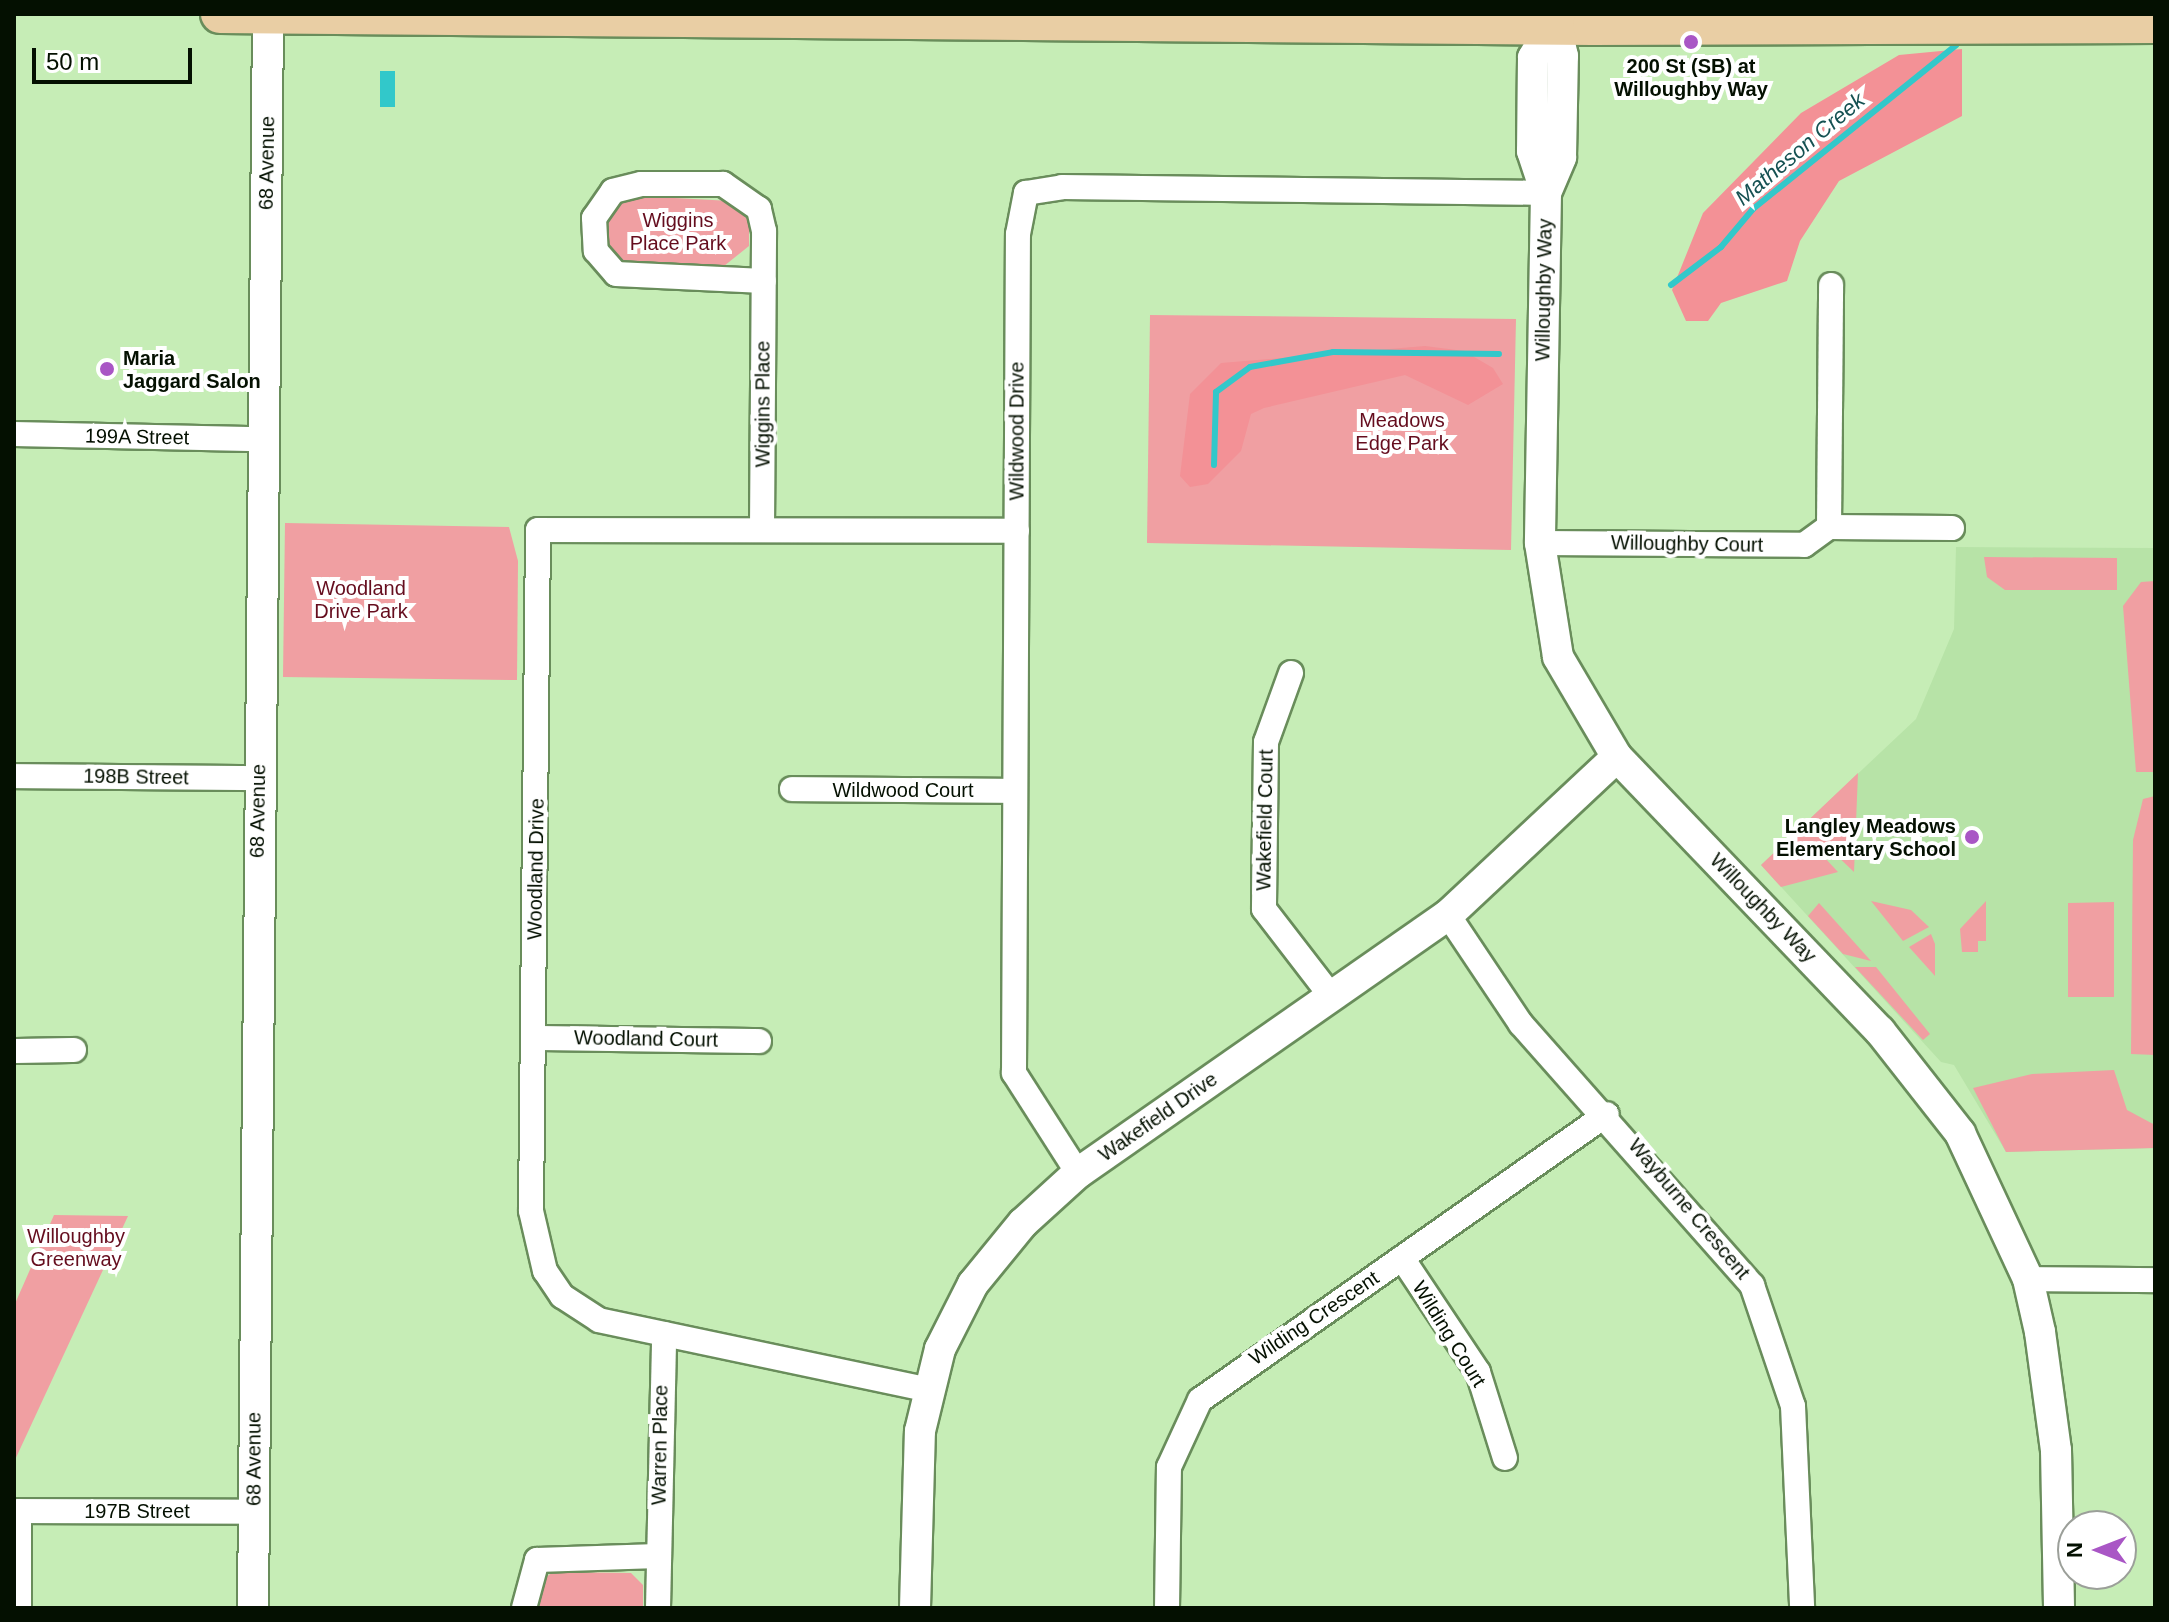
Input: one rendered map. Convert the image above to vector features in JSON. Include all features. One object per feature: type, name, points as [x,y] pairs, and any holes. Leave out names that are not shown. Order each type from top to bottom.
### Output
[{"type":"main road","points":[[220,14],[2155,24]]},
{"type":"street","name":"68 Avenue","points":[[253,1608],[260,439],[268,14]]},
{"type":"street","name":"Willoughby Way","points":[[1552,20],[1533,58],[1532,151],[1546,193],[1540,543],[1558,657],[1617,757],[1925,1081],[1960,1133],[2028,1279],[2051,1385],[2059,1608]]},
{"type":"street","name":"Wiggins Place","points":[[762,528],[764,281],[763,219],[754,200],[734,187],[625,186],[606,196],[594,218],[596,251],[616,274],[764,281]]},
{"type":"street","name":"Wildwood Drive","points":[[1078,1173],[1014,1073],[1018,234],[1026,193],[1062,187],[1546,193]]},
{"type":"street","points":[[1829,527],[1831,285]]},
{"type":"street","name":"199A Street","points":[[14,434],[260,439]]},
{"type":"street","name":"Willoughby Court","points":[[1540,543],[1804,545],[1829,527],[1952,528]]},
{"type":"street","name":"Woodland Drive","points":[[930,1390],[664,1334],[587,1314],[545,1271],[531,1211],[538,530],[762,528],[1017,531]]},
{"type":"street","name":"Wakefield Court","points":[[1291,673],[1266,742],[1264,909],[1331,996]]},
{"type":"street","name":"Wakefield Drive","points":[[915,1608],[920,1431],[940,1349],[973,1284],[1023,1223],[1078,1173],[1448,915],[1617,757]]},
{"type":"street","name":"198B Street","points":[[14,776],[258,778]]},
{"type":"street","name":"Wildwood Court","points":[[792,789],[1014,791]]},
{"type":"street","name":"Wayburne Crescent","points":[[1448,915],[1521,1024],[1607,1114],[1736,1261],[1778,1343],[1797,1436],[1802,1608]]},
{"type":"street","name":"Woodland Court","points":[[534,1038],[759,1041]]},
{"type":"street","points":[[14,1051],[74,1050]]},
{"type":"street","name":"Wilding Crescent","points":[[1167,1608],[1169,1467],[1193,1409],[1222,1381],[1607,1114]]},
{"type":"street","name":"Wilding Court","points":[[1402,1258],[1478,1372],[1505,1458]]},
{"type":"street","points":[[2028,1279],[2155,1280]]},
{"type":"street","name":"Warren Place","points":[[658,1608],[664,1334]]},
{"type":"street","name":"197B Street","points":[[19,1608],[19,1511],[254,1512]]},
{"type":"street","points":[[524,1608],[537,1560],[658,1556]]},
{"type":"shaded area","points":[[1962,49],[1962,116],[1839,181],[1800,241],[1787,281],[1721,303],[1708,321],[1686,321],[1672,290],[1703,213],[1801,113],[1899,55]]},
{"type":"shaded area","points":[[1425,346],[1464,351],[1493,368],[1503,384],[1468,405],[1405,375],[1264,408],[1251,414],[1241,451],[1208,484],[1190,487],[1180,476],[1190,394],[1221,363]]},
{"type":"shaded area","name":"Langley Meadows Elementary School","points":[[1956,547],[2155,548],[2155,1148],[2006,1152],[1954,1065],[1941,1062],[1761,865],[1916,719],[1954,629]]},
{"type":"green space","name":"Wiggins Place Park","points":[[637,196],[731,201],[749,221],[749,246],[724,266],[627,264],[607,246],[605,226],[617,204]]},
{"type":"green space","name":"Meadows Edge Park","points":[[1150,315],[1516,319],[1511,550],[1147,543]]},
{"type":"green space","name":"Woodland Drive Park","points":[[285,523],[509,527],[518,561],[517,680],[283,677]]},
{"type":"green space","points":[[1984,557],[2117,558],[2117,590],[2005,590],[1987,577]]},
{"type":"green space","points":[[2155,581],[2155,772],[2136,772],[2123,606],[2141,582]]},
{"type":"green space","points":[[1858,773],[1854,872],[1832,851],[1825,858],[1838,872],[1781,887],[1761,865]]},
{"type":"green space","points":[[2155,796],[2155,1055],[2131,1054],[2133,840],[2143,799]]},
{"type":"green space","points":[[1871,901],[1911,910],[1929,927],[1903,941]]},
{"type":"green space","points":[[1986,901],[1986,941],[1978,941],[1978,952],[1962,952],[1960,929]]},
{"type":"green space","points":[[2114,902],[2114,997],[2068,997],[2068,903]]},
{"type":"green space","points":[[1819,903],[1871,961],[1843,954],[1808,916]]},
{"type":"green space","points":[[1931,934],[1935,944],[1935,976],[1909,947]]},
{"type":"green space","points":[[1855,967],[1876,967],[1930,1034],[1923,1040]]},
{"type":"green space","points":[[2114,1070],[2127,1110],[2155,1125],[2155,1148],[2006,1152],[1973,1088],[2032,1074]]},
{"type":"green space","name":"Willoughby Greenway","points":[[54,1215],[128,1216],[14,1462],[14,1306]]},
{"type":"green space","points":[[553,1572],[631,1573],[643,1585],[643,1608],[539,1608],[542,1580]]},
{"type":"water","points":[[380,71],[395,71],[395,107],[380,107]]},
{"type":"waterway","name":"Matheson Creek","points":[[1671,285],[1721,247],[1753,209],[1956,45]]},
{"type":"waterway","name":"Matheson Creek","points":[[1214,465],[1216,392],[1250,367],[1333,352],[1499,354]]},
{"type":"place","name":"200 St (SB) at Willoughby Way","points":[[1691,42]]},
{"type":"place","name":"Maria Jaggard Salon","points":[[107,369]]},
{"type":"place","name":"Langley Meadows Elementary School","points":[[1972,837]]}]
